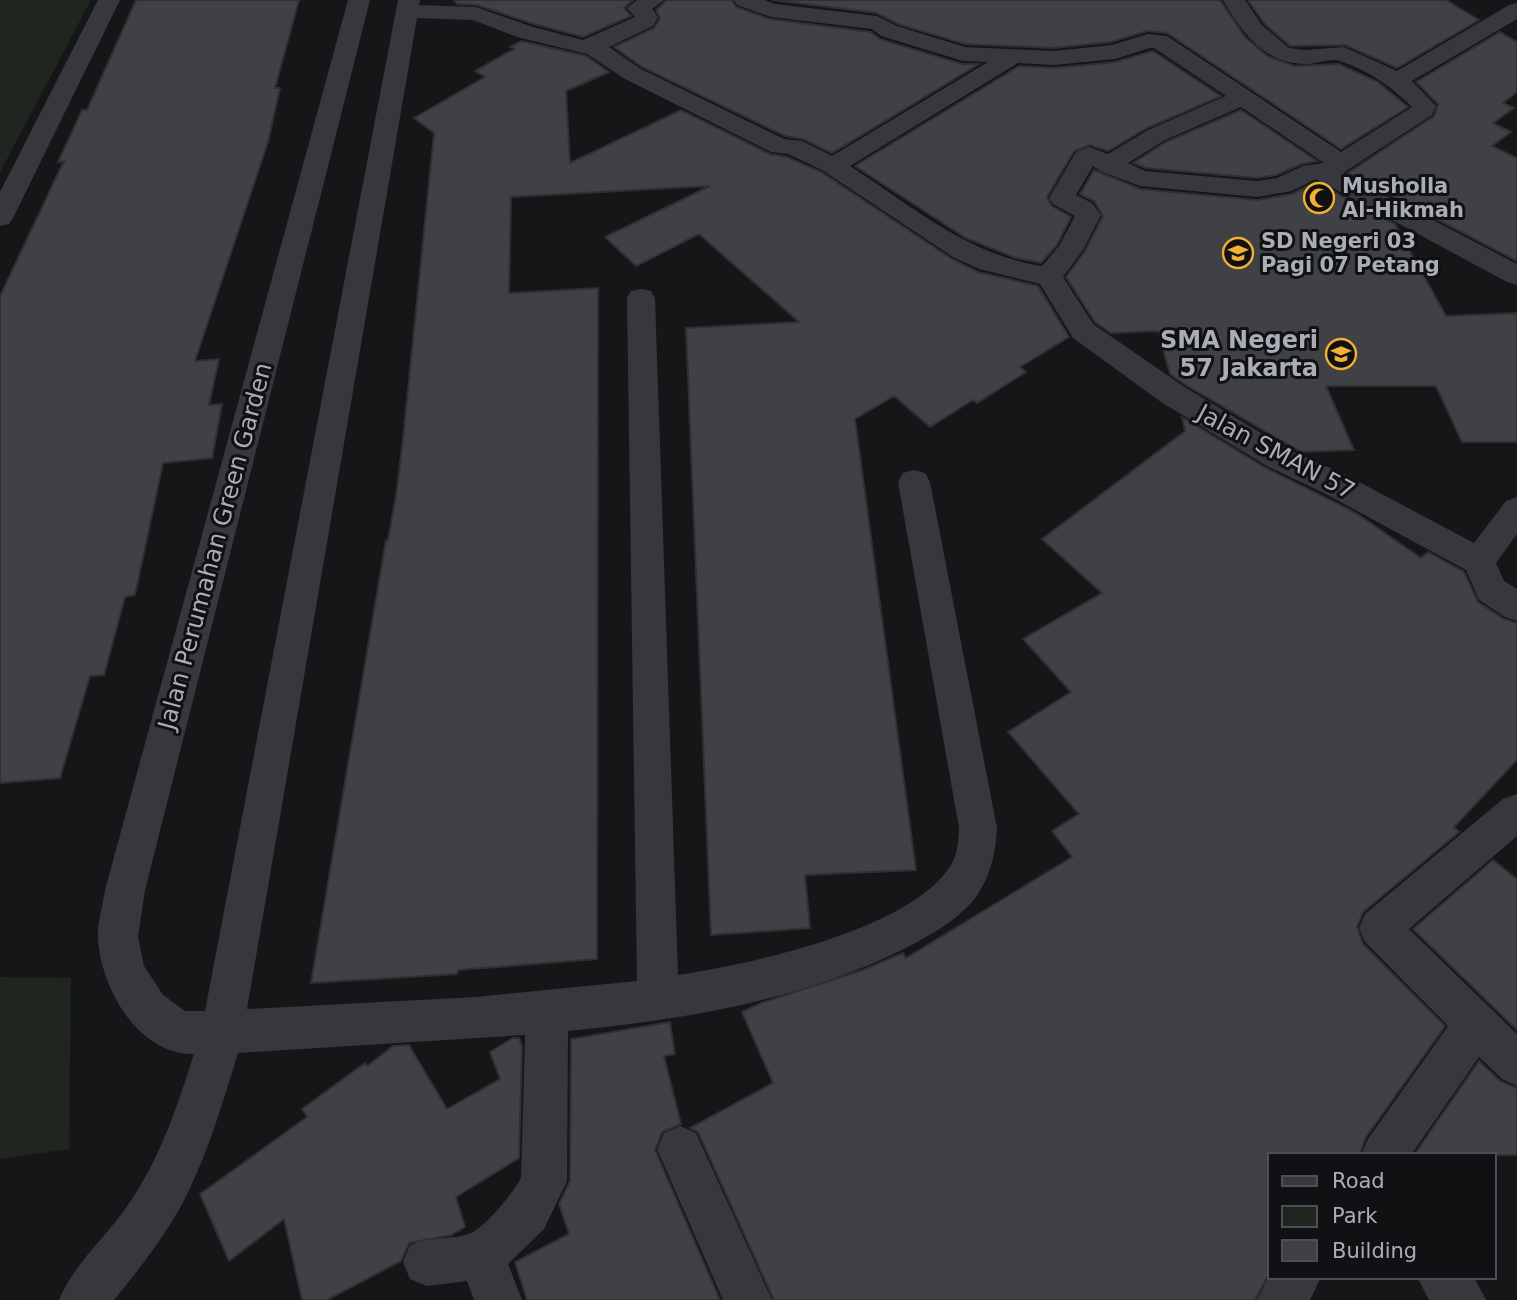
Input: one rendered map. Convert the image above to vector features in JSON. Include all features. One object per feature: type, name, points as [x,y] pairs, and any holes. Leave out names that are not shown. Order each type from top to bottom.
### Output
[{"type":"street","points":[[1,214],[109,0]]},
{"type":"street","name":"Jalan Perumahan Green Garden","points":[[359,0],[125,890],[118,937],[125,974],[148,1010],[178,1033],[547,1013],[658,999],[757,983],[817,966],[869,945],[911,923],[941,903],[965,878],[976,853],[978,828],[914,482]]},
{"type":"street","points":[[591,47],[645,21],[647,17],[638,8],[653,0]]},
{"type":"street","points":[[744,0],[771,10],[877,23],[889,31],[963,54],[1054,58],[1115,52],[1148,41],[1159,41],[1244,97],[1333,167],[1517,276]]},
{"type":"street","points":[[83,1300],[130,1242],[172,1176],[198,1115],[222,1032],[408,5],[476,14],[525,32],[591,47],[633,74],[780,147],[793,146],[804,155],[833,166],[976,260],[1011,272],[1049,276],[1070,250],[1088,215],[1083,209],[1063,200],[1062,195],[1085,157],[1093,157],[1140,178],[1257,189],[1283,185],[1316,170],[1333,167],[1424,110],[1424,106],[1398,80],[1342,53],[1299,57],[1277,50],[1253,31],[1234,0]]},
{"type":"street","points":[[1398,80],[1517,10]]},
{"type":"street","points":[[833,166],[1016,55]]},
{"type":"street","points":[[1110,166],[1122,155],[1155,135],[1244,97]]},
{"type":"street","name":"Jalan SMAN 57","points":[[1049,276],[1083,331],[1164,389],[1266,452],[1335,484],[1479,561]]},
{"type":"street","points":[[641,298],[658,999]]},
{"type":"street","points":[[1517,510],[1479,561],[1491,590],[1517,607]]},
{"type":"street","points":[[1517,812],[1378,928],[1517,1065]]},
{"type":"street","points":[[427,1262],[481,1256],[527,1213],[544,1181],[547,1013]]},
{"type":"street","points":[[1385,1153],[1476,1024]]},
{"type":"street","points":[[680,1149],[748,1300]]},
{"type":"street","points":[[481,1256],[498,1300]]},
{"type":"street","points":[[1281,1300],[1296,1279]]},
{"type":"street","points":[[1443,1279],[1462,1300]]},
{"type":"green space","points":[[0,0],[91,0],[0,172]]},
{"type":"green space","points":[[0,977],[71,978],[69,1149],[0,1159]]},
{"type":"building","points":[[136,0],[299,0],[275,88],[280,88],[268,142],[195,361],[219,359],[209,405],[222,404],[212,458],[163,463],[135,595],[125,597],[104,675],[90,676],[60,778],[0,783],[0,296],[64,161],[58,162],[82,110],[87,110]]},
{"type":"building","points":[[454,0],[633,0],[624,8],[631,16],[583,37],[477,5],[457,4]]},
{"type":"building","points":[[667,0],[732,0],[736,7],[770,19],[871,32],[880,39],[962,64],[979,64],[832,153],[803,139],[785,136],[642,67],[614,47],[654,28],[660,18],[656,10]]},
{"type":"building","points":[[772,0],[1220,0],[1245,37],[1267,56],[1294,66],[1339,64],[1378,82],[1408,107],[1341,149],[1167,33],[1147,31],[1111,42],[1054,48],[965,44],[898,24],[877,13]]},
{"type":"building","points":[[1248,0],[1446,0],[1479,20],[1397,68],[1345,45],[1290,46],[1264,23]]},
{"type":"building","points":[[1500,32],[1517,42],[1517,92],[1503,103],[1514,108],[1493,123],[1511,132],[1492,146],[1517,158],[1517,261],[1348,173],[1434,116],[1438,104],[1416,82]]},
{"type":"building","points":[[521,41],[586,56],[609,72],[566,91],[570,163],[681,110],[770,154],[787,157],[821,172],[952,259],[978,272],[1038,286],[1069,337],[1020,367],[1026,372],[977,403],[973,400],[930,427],[894,396],[855,419],[916,870],[805,875],[810,928],[711,935],[686,328],[799,322],[699,234],[636,266],[605,237],[710,186],[511,197],[509,293],[598,288],[597,959],[458,970],[457,974],[311,983],[386,540],[396,496],[403,439],[434,133],[414,118],[485,77],[475,71],[514,49],[510,47]]},
{"type":"building","points":[[1153,51],[1221,96],[1147,128],[1108,151],[1090,145],[1074,151],[1047,197],[1052,206],[1071,217],[1057,245],[1041,263],[1016,258],[966,238],[855,166],[1019,66],[1054,68],[1115,62]]},
{"type":"building","points":[[1241,110],[1317,161],[1276,175],[1257,178],[1146,168],[1133,163],[1166,142]]},
{"type":"building","points":[[1094,170],[1140,189],[1257,200],[1292,194],[1316,182],[1395,224],[1446,316],[1517,313],[1517,442],[1462,442],[1436,386],[1326,386],[1354,450],[1301,452],[1184,384],[1170,374],[1158,331],[1111,333],[1095,322],[1066,277],[1085,251],[1103,216],[1094,201],[1080,194]]},
{"type":"building","points":[[1182,417],[1266,468],[1356,513],[1421,558],[1428,552],[1464,572],[1478,602],[1504,619],[1517,623],[1517,760],[1454,827],[1459,832],[1363,912],[1357,927],[1363,944],[1445,1026],[1366,1137],[1360,1153],[1268,1153],[1268,1276],[1255,1300],[774,1300],[698,1132],[690,1128],[773,1083],[742,1012],[761,1003],[863,970],[903,953],[906,958],[1072,857],[1052,831],[1079,814],[1008,732],[1071,692],[1023,639],[1102,593],[1042,539],[1185,431]]},
{"type":"building","points":[[1493,860],[1517,879],[1517,1030],[1413,929]]},
{"type":"building","points":[[670,1022],[675,1054],[664,1056],[681,1124],[662,1132],[655,1150],[720,1300],[527,1300],[515,1262],[569,1234],[559,1204],[570,1181],[571,1039]]},
{"type":"building","points":[[513,1038],[519,1038],[522,1046],[519,1158],[456,1197],[465,1227],[451,1235],[409,1243],[401,1261],[327,1300],[302,1300],[284,1219],[229,1261],[200,1194],[307,1117],[302,1109],[393,1046],[409,1045],[447,1109],[500,1079],[490,1052]]},
{"type":"building","points":[[1479,1061],[1500,1081],[1517,1088],[1517,1155],[1415,1153]]},
{"type":"place","name":"Musholla Al-Hikmah","points":[[1319,198]]},
{"type":"place","name":"SD Negeri 03 Pagi 07 Petang","points":[[1238,253]]},
{"type":"place","name":"SMA Negeri 57 Jakarta","points":[[1341,354]]}]
